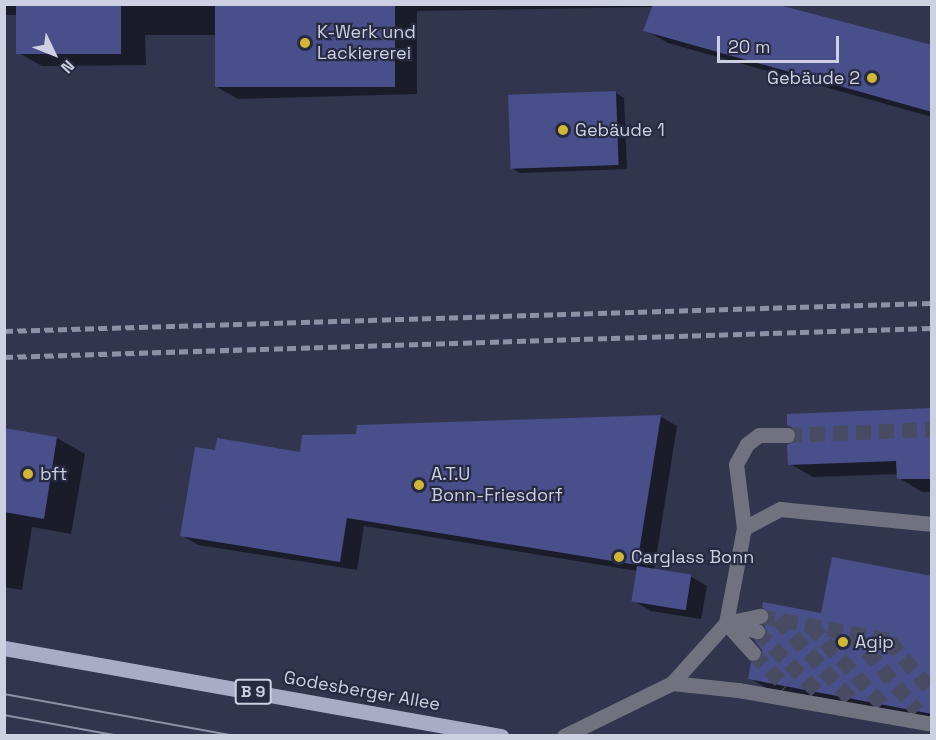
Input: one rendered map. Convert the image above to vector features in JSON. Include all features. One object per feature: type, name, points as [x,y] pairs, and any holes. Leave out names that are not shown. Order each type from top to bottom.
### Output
[{"type":"main road","name":"Godesberger Allee","points":[[4,648],[501,735]]},
{"type":"lane","points":[[564,735],[672,683],[726,623],[744,528],[736,464],[747,444],[759,435],[787,435]]},
{"type":"lane","points":[[744,528],[780,509],[932,524]]},
{"type":"lane","points":[[726,623],[759,623]]},
{"type":"lane","points":[[726,623],[753,653]]},
{"type":"lane","points":[[672,683],[738,690],[932,723]]},
{"type":"lane","points":[[786,686],[804,701]]},
{"type":"lane","points":[[818,692],[834,706]]},
{"type":"lane","points":[[850,698],[864,712]]},
{"type":"lane","points":[[882,704],[895,717]]},
{"type":"lane","points":[[918,711],[932,723]]},
{"type":"building","points":[[16,4],[121,4],[121,54],[16,54]]},
{"type":"building","name":"K-Werk und Lackiererei","points":[[215,4],[395,4],[395,87],[215,87]]},
{"type":"building","name":"Gebäude 2","points":[[653,4],[775,4],[932,45],[932,112],[643,31]]},
{"type":"building","name":"Gebäude 1","points":[[616,91],[619,165],[511,169],[508,95]]},
{"type":"building","points":[[932,408],[932,479],[897,479],[896,461],[788,465],[787,445],[795,440],[797,434],[792,427],[787,425],[787,414]]},
{"type":"building","name":"A.T.U Bonn-Friesdorf","points":[[661,415],[637,565],[347,518],[340,562],[180,536],[195,447],[215,450],[217,438],[300,452],[302,435],[356,434],[357,425]]},
{"type":"building","name":"bft","points":[[4,428],[57,437],[44,519],[4,512]]},
{"type":"building","name":"Agip","points":[[832,557],[932,576],[932,714],[748,679],[751,662],[759,661],[762,655],[762,650],[755,641],[764,638],[767,633],[764,625],[770,615],[762,607],[763,602],[821,613]]},
{"type":"building","points":[[637,566],[691,575],[686,610],[631,602]]},
{"type":"tunnel","points":[[787,435],[932,429]]},
{"type":"tunnel","points":[[760,616],[889,640],[932,692]]},
{"type":"tunnel","points":[[778,619],[850,698]]},
{"type":"tunnel","points":[[810,625],[882,704]]},
{"type":"tunnel","points":[[757,631],[818,692]]},
{"type":"tunnel","points":[[852,633],[918,711]]},
{"type":"tunnel","points":[[753,653],[786,686]]},
{"type":"tram line","points":[[4,694],[235,736]]},
{"type":"tram line","points":[[4,715],[119,736]]},
{"type":"railway","points":[[4,331],[932,303]]},
{"type":"railway","points":[[4,357],[932,328]]},
{"type":"place","name":"K-Werk und Lackiererei","points":[[305,43]]},
{"type":"place","name":"Gebäude 2","points":[[872,78]]},
{"type":"place","name":"Gebäude 1","points":[[563,130]]},
{"type":"place","name":"bft","points":[[28,474]]},
{"type":"place","name":"A.T.U Bonn-Friesdorf","points":[[419,485]]},
{"type":"place","name":"Carglass Bonn","points":[[619,557]]},
{"type":"place","name":"Agip","points":[[843,642]]}]
